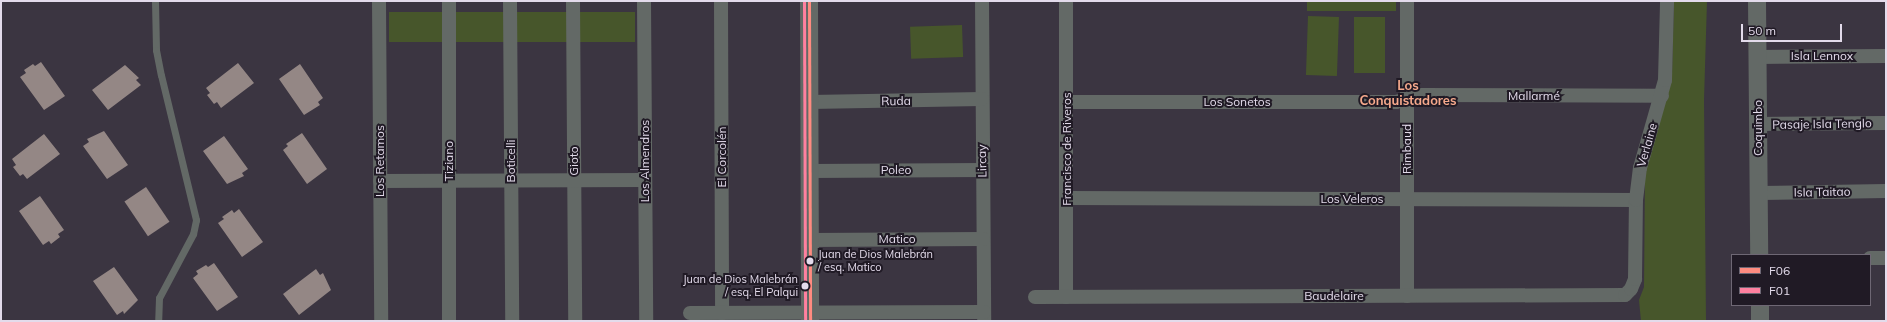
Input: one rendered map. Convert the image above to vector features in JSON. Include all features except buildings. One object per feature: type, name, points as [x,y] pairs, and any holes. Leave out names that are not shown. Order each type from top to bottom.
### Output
[{"type":"street","name":"Los Retamos","points":[[379,1],[381,321]]},
{"type":"street","name":"Tiziano","points":[[448,1],[449,321]]},
{"type":"street","name":"Boticelli","points":[[510,1],[512,321]]},
{"type":"street","name":"Gioto","points":[[573,1],[575,321]]},
{"type":"street","name":"Los Almendros","points":[[644,1],[646,321]]},
{"type":"street","name":"El Corcolén","points":[[721,1],[722,313]]},
{"type":"street","points":[[809,1],[810,317]]},
{"type":"street","name":"Lircay","points":[[982,1],[984,316]]},
{"type":"street","name":"Francisco de Riveros","points":[[1066,1],[1066,297]]},
{"type":"street","name":"Rimbaud","points":[[1407,1],[1407,296]]},
{"type":"street","name":"Verlaine","points":[[1631,290],[1635,279],[1636,200],[1640,168],[1662,96],[1667,70],[1667,1]]},
{"type":"street","name":"Coquimbo","points":[[1757,1],[1759,254]]},
{"type":"street","name":"Isla Lennox","points":[[1758,57],[1886,56]]},
{"type":"street","name":"Mallarmé","points":[[1407,99],[1420,95],[1662,96]]},
{"type":"street","name":"Ruda","points":[[810,102],[982,99]]},
{"type":"street","name":"Los Sonetos","points":[[1067,102],[1396,102],[1407,99]]},
{"type":"street","name":"Pasaje Isla Tenglo","points":[[1758,124],[1886,123]]},
{"type":"street","name":"Poleo","points":[[810,171],[983,170]]},
{"type":"street","points":[[380,181],[645,180]]},
{"type":"street","name":"Isla Taitao","points":[[1759,193],[1886,191]]},
{"type":"street","name":"Los Veleros","points":[[1067,198],[1636,200]]},
{"type":"street","name":"Matico","points":[[810,240],[983,239]]},
{"type":"street","points":[[1871,258],[1886,258]]},
{"type":"street","name":"Baudelaire","points":[[1035,297],[1618,296],[1631,290]]},
{"type":"street","points":[[1760,306],[1760,321]]},
{"type":"street","points":[[690,313],[810,317],[984,316]]},
{"type":"lane","points":[[155,1],[156,50],[160,75],[196,220],[193,234],[159,298],[158,321]]},
{"type":"green space","points":[[1307,1],[1396,1],[1396,11],[1307,11]]},
{"type":"green space","points":[[1674,1],[1707,1],[1704,100],[1706,321],[1641,321],[1639,300],[1644,287],[1645,173],[1672,74]]},
{"type":"green space","points":[[389,12],[635,12],[635,42],[389,42]]},
{"type":"green space","points":[[1308,16],[1339,17],[1337,76],[1306,75]]},
{"type":"green space","points":[[1354,17],[1385,17],[1385,73],[1354,73]]},
{"type":"green space","points":[[962,25],[963,57],[911,59],[910,27]]},
{"type":"transit line","name":"F01","points":[[804,1],[805,321]]},
{"type":"transit line","name":"F06","points":[[809,1],[810,321]]},
{"type":"place","name":"Juan de Dios Malebrán / esq. Matico","points":[[810,261]]},
{"type":"place","name":"Juan de Dios Malebrán / esq. El Palqui","points":[[805,286]]},
{"type":"district","name":"Los Conquistadores","points":[[1408,94]]}]
